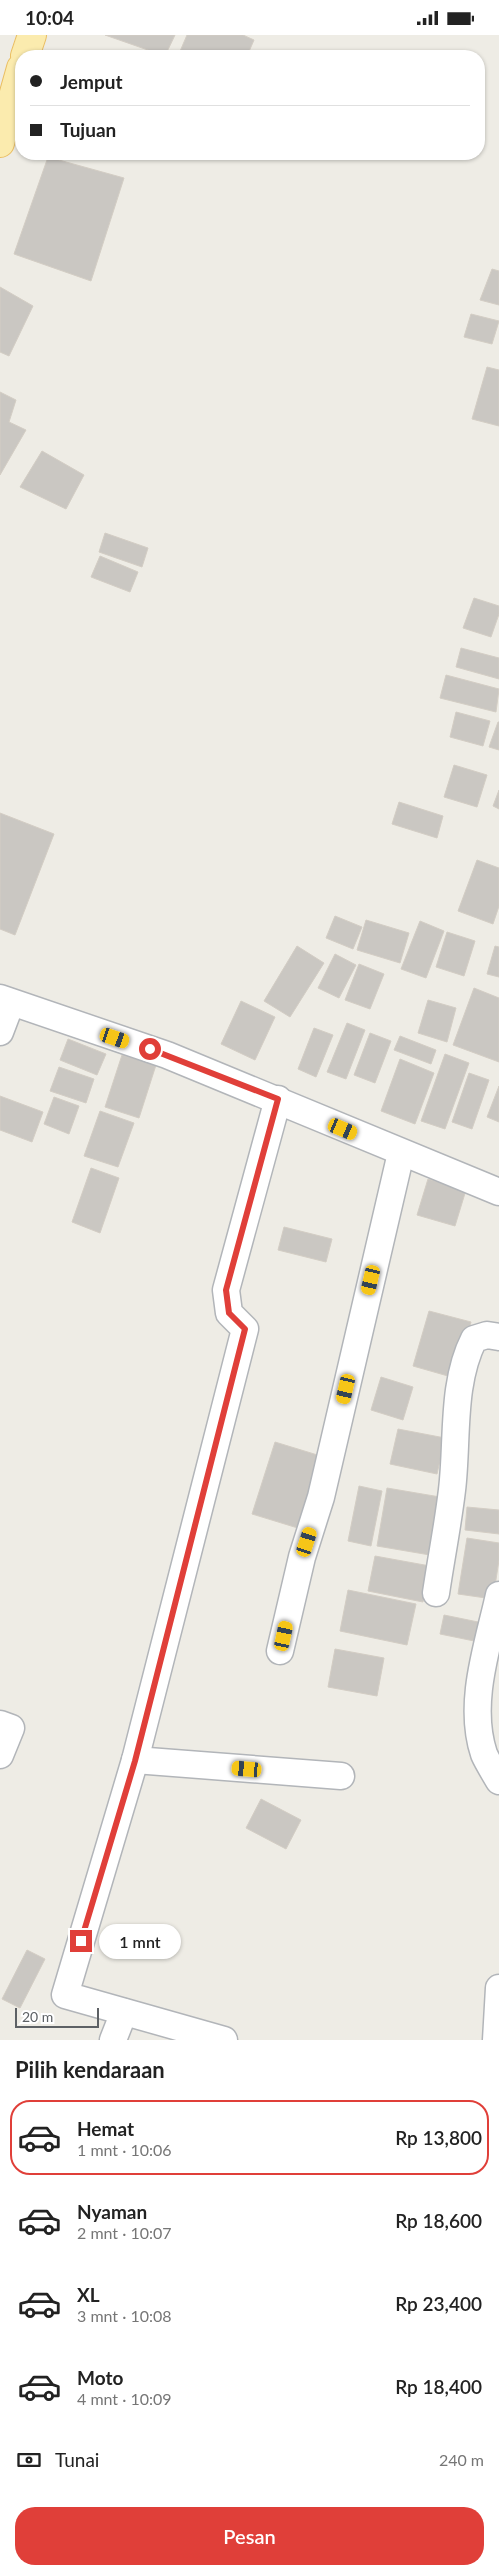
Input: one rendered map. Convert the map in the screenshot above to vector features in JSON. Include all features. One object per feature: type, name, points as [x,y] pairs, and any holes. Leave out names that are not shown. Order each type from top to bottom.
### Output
[{"type":"main road","points":[[27,50],[32,35]]},
{"type":"main road","points":[[1,133],[15,88]]},
{"type":"street","points":[[0,1033],[6,1000],[167,1055],[278,1099],[400,1153],[499,1192]]},
{"type":"street","points":[[224,2040],[65,1995],[135,1761],[245,1329],[229,1313],[226,1290],[278,1099]]},
{"type":"street","points":[[280,1651],[302,1557],[321,1497],[400,1153]]},
{"type":"street","points":[[436,1593],[452,1489],[461,1384],[466,1359],[474,1339],[487,1335],[499,1337]]},
{"type":"street","points":[[499,1595],[482,1673],[477,1714],[484,1754],[499,1781]]},
{"type":"street","points":[[0,1724],[11,1728],[0,1755]]},
{"type":"street","points":[[135,1761],[341,1776]]},
{"type":"street","points":[[496,2040],[499,1988]]},
{"type":"street","points":[[113,2040],[124,2012]]},
{"type":"building","points":[[105,35],[175,35],[168,50],[148,50]]},
{"type":"building","points":[[187,35],[243,35],[254,40],[250,50],[181,50]]},
{"type":"building","points":[[47,160],[59,160],[124,178],[91,281],[14,254]]},
{"type":"building","points":[[492,269],[499,271],[499,305],[480,300]]},
{"type":"building","points":[[0,287],[33,306],[9,356],[0,352]]},
{"type":"building","points":[[471,314],[499,321],[492,344],[464,337]]},
{"type":"building","points":[[487,367],[499,370],[499,426],[472,419]]},
{"type":"building","points":[[0,392],[16,400],[9,422],[26,430],[0,475]]},
{"type":"building","points":[[42,451],[84,475],[66,509],[20,487]]},
{"type":"building","points":[[105,533],[148,548],[142,567],[99,552]]},
{"type":"building","points":[[100,556],[138,572],[130,592],[91,577]]},
{"type":"building","points":[[474,598],[499,606],[499,614],[491,637],[463,628]]},
{"type":"building","points":[[461,648],[499,658],[499,679],[456,667]]},
{"type":"building","points":[[446,675],[499,689],[496,712],[440,698]]},
{"type":"building","points":[[456,712],[490,721],[483,746],[450,737]]},
{"type":"building","points":[[499,722],[499,750],[489,747]]},
{"type":"building","points":[[454,765],[487,775],[477,807],[444,797]]},
{"type":"building","points":[[499,790],[499,809],[493,806]]},
{"type":"building","points":[[399,802],[443,816],[437,838],[392,824]]},
{"type":"building","points":[[0,813],[54,834],[15,935],[0,929]]},
{"type":"building","points":[[477,860],[499,868],[499,906],[493,924],[458,911]]},
{"type":"building","points":[[335,916],[362,927],[353,949],[326,938]]},
{"type":"building","points":[[366,920],[409,933],[400,963],[357,950]]},
{"type":"building","points":[[420,921],[444,931],[426,978],[401,969]]},
{"type":"building","points":[[447,932],[475,941],[464,976],[436,967]]},
{"type":"building","points":[[297,946],[324,963],[290,1017],[264,1001]]},
{"type":"building","points":[[495,946],[499,947],[499,977],[487,974]]},
{"type":"building","points":[[335,954],[356,965],[339,998],[318,988]]},
{"type":"building","points":[[359,964],[384,974],[370,1009],[345,1000]]},
{"type":"building","points":[[474,988],[499,998],[499,1062],[453,1045]]},
{"type":"building","points":[[428,1000],[456,1008],[447,1042],[418,1033]]},
{"type":"building","points":[[241,1001],[275,1017],[255,1060],[221,1044]]},
{"type":"building","points":[[347,1023],[365,1030],[346,1079],[327,1072]]},
{"type":"building","points":[[314,1028],[333,1035],[316,1077],[298,1069]]},
{"type":"building","points":[[370,1033],[391,1041],[375,1083],[354,1075]]},
{"type":"building","points":[[400,1036],[436,1050],[431,1064],[394,1050]]},
{"type":"building","points":[[68,1039],[106,1054],[97,1075],[60,1060]]},
{"type":"building","points":[[445,1054],[469,1063],[445,1129],[421,1121]]},
{"type":"building","points":[[122,1055],[156,1065],[139,1118],[105,1107]]},
{"type":"building","points":[[400,1059],[434,1073],[415,1124],[381,1111]]},
{"type":"building","points":[[59,1067],[94,1079],[86,1103],[50,1091]]},
{"type":"building","points":[[469,1073],[489,1080],[472,1129],[452,1122]]},
{"type":"building","points":[[499,1086],[499,1122],[487,1117]]},
{"type":"building","points":[[0,1096],[43,1112],[32,1142],[0,1130]]},
{"type":"building","points":[[54,1097],[79,1106],[69,1134],[44,1124]]},
{"type":"building","points":[[100,1111],[134,1123],[118,1167],[84,1156]]},
{"type":"building","points":[[91,1168],[119,1178],[100,1233],[72,1222]]},
{"type":"building","points":[[428,1179],[466,1190],[455,1226],[417,1215]]},
{"type":"building","points":[[284,1227],[332,1239],[326,1262],[278,1250]]},
{"type":"building","points":[[429,1311],[471,1322],[455,1378],[413,1366]]},
{"type":"building","points":[[381,1377],[413,1387],[403,1420],[371,1410]]},
{"type":"building","points":[[398,1429],[445,1438],[437,1474],[390,1464]]},
{"type":"building","points":[[275,1442],[324,1457],[301,1529],[252,1514]]},
{"type":"building","points":[[359,1486],[382,1491],[371,1546],[348,1541]]},
{"type":"building","points":[[387,1488],[440,1497],[430,1555],[377,1546]]},
{"type":"building","points":[[467,1507],[499,1510],[499,1534],[465,1530]]},
{"type":"building","points":[[467,1538],[499,1543],[499,1560],[493,1599],[458,1594]]},
{"type":"building","points":[[375,1556],[430,1566],[423,1602],[368,1591]]},
{"type":"building","points":[[348,1590],[416,1604],[407,1645],[340,1631]]},
{"type":"building","points":[[444,1615],[483,1623],[479,1642],[440,1634]]},
{"type":"building","points":[[335,1649],[384,1658],[377,1696],[328,1687]]},
{"type":"building","points":[[261,1799],[301,1820],[286,1849],[246,1828]]},
{"type":"building","points":[[27,1950],[45,1959],[20,2008],[2,1999]]},
{"type":"route","points":[[81,1941],[135,1761],[245,1329],[229,1313],[226,1290],[278,1099],[150,1049]]}]
